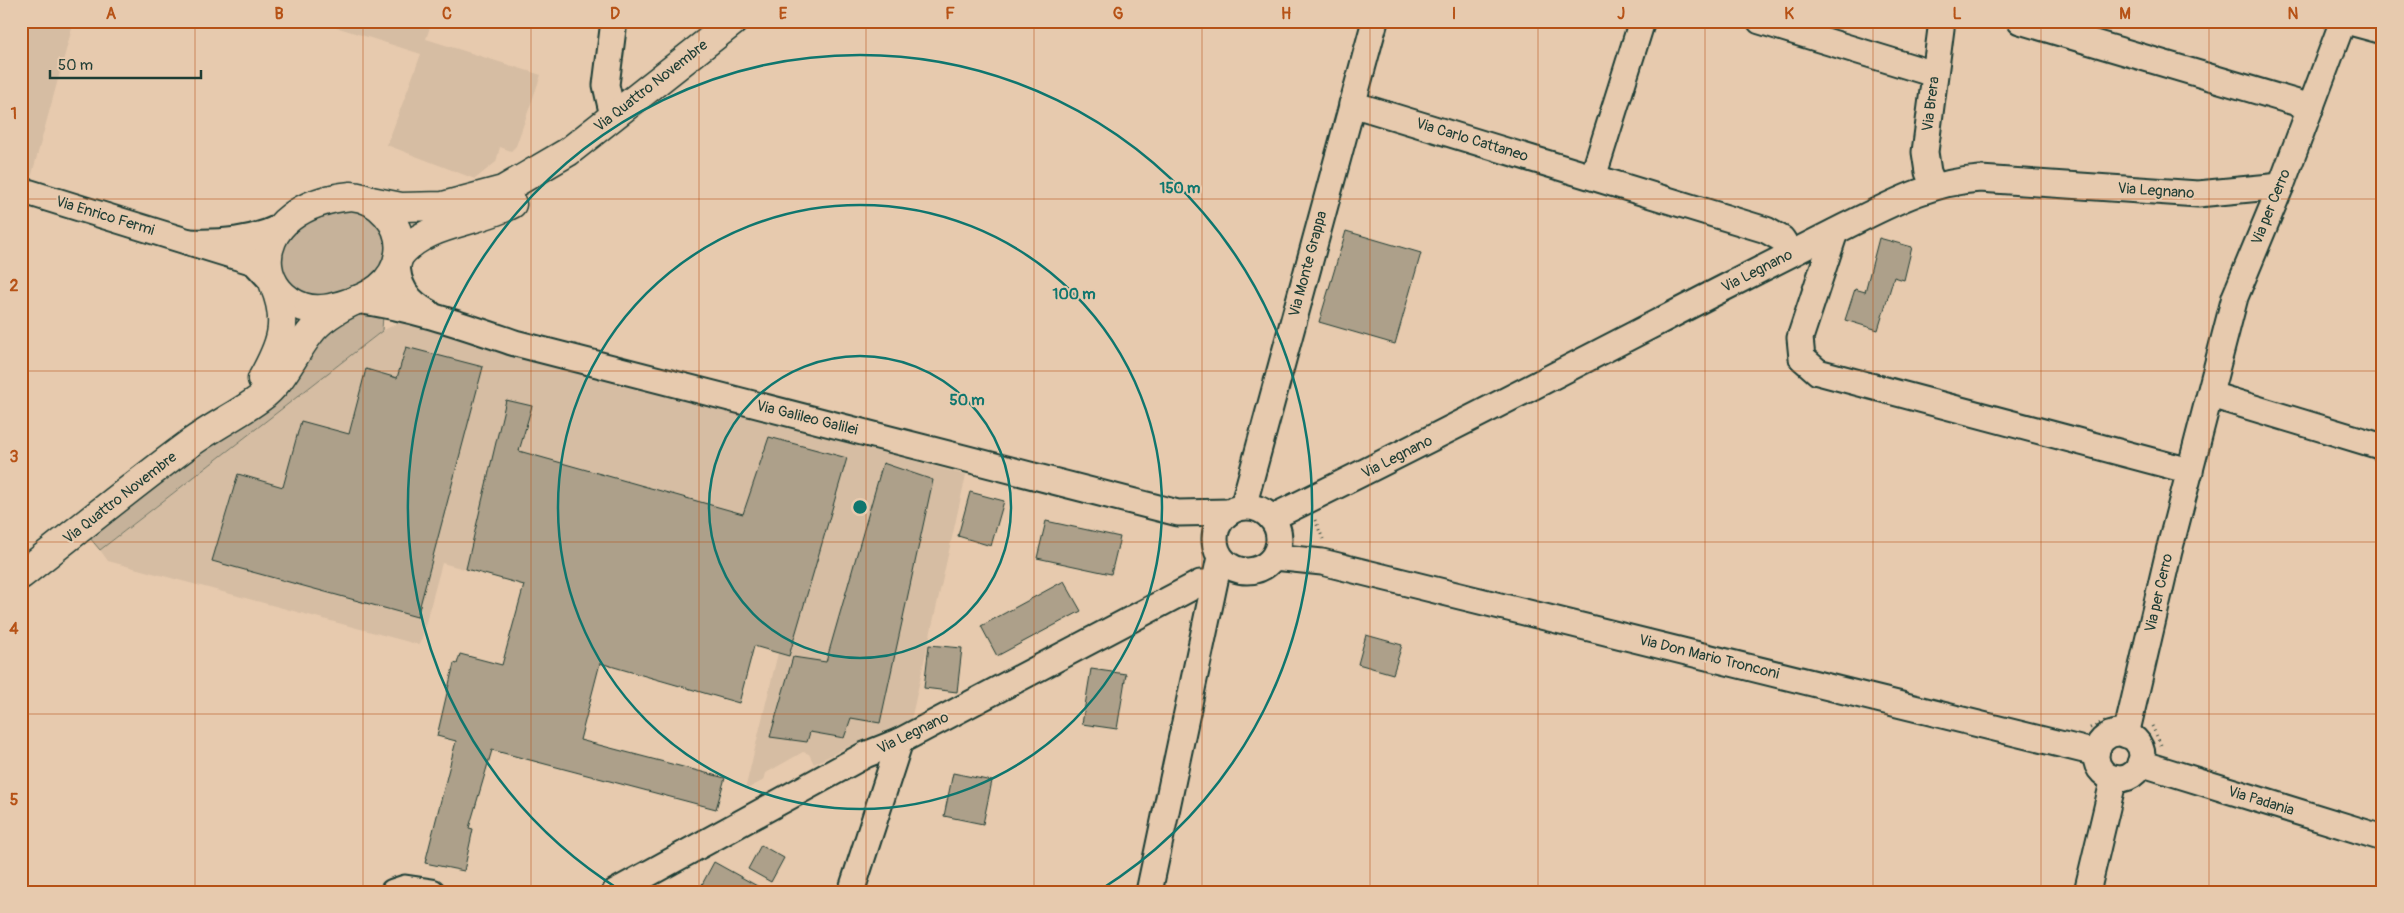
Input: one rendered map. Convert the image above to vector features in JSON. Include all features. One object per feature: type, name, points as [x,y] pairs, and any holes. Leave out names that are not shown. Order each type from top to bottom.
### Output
[{"type":"main road","name":"Via Quattro Novembre","points":[[370,201],[408,207],[443,206],[503,190],[568,152],[734,21]]},
{"type":"main road","name":"Via Quattro Novembre","points":[[398,259],[406,247],[427,234],[509,205],[545,178],[568,152]]},
{"type":"main road","points":[[351,196],[370,201],[383,210],[397,228],[400,245],[398,259],[393,272],[379,288],[335,308],[310,309],[288,300],[273,283],[268,272],[267,256],[274,234],[291,217],[331,198],[351,196]]},
{"type":"main road","name":"Via Quattro Novembre","points":[[219,423],[260,382],[280,346],[283,322],[279,297],[273,283]]},
{"type":"main road","name":"Via Quattro Novembre","points":[[21,574],[219,423],[265,394],[276,384],[314,328],[339,308],[356,300]]},
{"type":"street","points":[[613,116],[606,85],[614,21]]},
{"type":"street","name":"Via Monte Grappa","points":[[1236,510],[1375,21]]},
{"type":"street","points":[[1593,177],[1642,21]]},
{"type":"street","points":[[1760,21],[1934,74]]},
{"type":"street","name":"Via Brera","points":[[1934,186],[1928,172],[1925,152],[1942,21]]},
{"type":"street","points":[[2020,21],[2311,107]]},
{"type":"street","points":[[2344,21],[2383,31]]},
{"type":"street","name":"Via per Cerro","points":[[2126,735],[2168,551],[2211,395],[2235,297],[2281,186],[2344,21]]},
{"type":"street","name":"Via Carlo Cattaneo","points":[[1352,104],[1766,230],[1782,239],[1791,253]]},
{"type":"street","name":"Via Legnano","points":[[1274,525],[1357,477],[1791,253],[1893,203],[1934,186],[1954,181],[1980,179],[2198,194],[2281,186]]},
{"type":"street","name":"Via Enrico Fermi","points":[[21,190],[254,262],[273,283]]},
{"type":"street","name":"Via Enrico Fermi","points":[[189,242],[237,241],[260,236],[281,227]]},
{"type":"street","points":[[1835,232],[1800,338],[1802,358],[1818,372],[2190,471]]},
{"type":"street","name":"Via Galileo Galilei","points":[[398,259],[399,282],[404,292],[419,307],[438,317]]},
{"type":"street","name":"Via Galileo Galilei","points":[[356,300],[374,302],[438,317],[515,343],[1178,513],[1236,510]]},
{"type":"street","points":[[2211,395],[2383,447]]},
{"type":"street","points":[[1149,892],[1213,583],[1218,548],[1216,529],[1236,510],[1258,509],[1274,525],[1279,541],[1274,556],[1266,564],[1247,571],[1236,569],[1227,564],[1218,548]]},
{"type":"street","name":"Via Galileo Galilei","points":[[1178,513],[1218,548]]},
{"type":"street","name":"Via Don Mario Tronconi","points":[[1274,525],[1322,562]]},
{"type":"street","name":"Via Don Mario Tronconi","points":[[1274,556],[1322,562],[2096,753]]},
{"type":"street","name":"Via Legnano","points":[[615,892],[865,755],[900,741],[1200,583],[1213,583]]},
{"type":"street","points":[[2113,734],[2126,735],[2137,743],[2141,756],[2140,763],[2133,774],[2121,779],[2114,778],[2102,772],[2098,766],[2096,753],[2102,741],[2107,737],[2113,734]]},
{"type":"street","points":[[851,892],[900,741]]},
{"type":"street","name":"Via Padania","points":[[2140,763],[2383,838]]},
{"type":"street","points":[[2087,892],[2114,778]]},
{"type":"street","points":[[393,892],[405,888],[432,892]]},
{"type":"shaded area","points":[[21,21],[74,21],[31,178],[21,176]]},
{"type":"shaded area","points":[[317,21],[432,21],[426,39],[541,75],[516,146],[511,151],[500,147],[496,162],[475,179],[387,145],[421,54]]},
{"type":"shaded area","points":[[346,210],[358,210],[376,218],[389,246],[382,266],[365,280],[345,290],[322,295],[312,295],[300,291],[287,279],[284,272],[280,258],[282,247],[288,237],[309,222]]},
{"type":"shaded area","points":[[360,311],[383,314],[382,331],[100,550],[89,537],[183,464],[244,425],[286,393],[323,330]]},
{"type":"shaded area","points":[[402,321],[966,475],[911,720],[853,744],[814,764],[809,754],[803,752],[766,773],[764,780],[745,790],[778,653],[442,563],[420,645],[108,561],[100,550],[382,331]]},
{"type":"building","points":[[1346,231],[1421,253],[1395,344],[1319,322]]},
{"type":"building","points":[[1879,238],[1912,247],[1904,280],[1894,277],[1878,330],[1845,320],[1855,289],[1865,292]]},
{"type":"building","points":[[406,347],[483,367],[417,617],[212,561],[238,474],[283,487],[301,421],[349,434],[366,369],[397,378]]},
{"type":"building","points":[[506,400],[532,406],[519,451],[743,514],[769,437],[847,458],[789,656],[754,646],[739,703],[600,663],[580,740],[725,778],[716,809],[492,750],[469,828],[473,829],[464,871],[425,863],[456,741],[437,736],[454,663],[457,664],[460,654],[502,665],[524,585],[466,569]]},
{"type":"building","points":[[883,463],[933,480],[880,723],[851,718],[844,738],[810,732],[807,742],[770,737],[793,657],[826,662]]},
{"type":"building","points":[[970,492],[1004,501],[991,546],[958,536]]},
{"type":"building","points":[[1046,521],[1120,537],[1111,574],[1037,558]]},
{"type":"building","points":[[1064,581],[1081,611],[997,656],[981,626]]},
{"type":"building","points":[[1366,635],[1402,645],[1393,674],[1358,664]]},
{"type":"building","points":[[929,645],[962,648],[957,692],[924,688]]},
{"type":"building","points":[[1091,669],[1126,674],[1117,729],[1082,724]]},
{"type":"building","points":[[953,773],[992,781],[983,824],[944,816]]},
{"type":"building","points":[[761,845],[784,858],[771,882],[748,869]]},
{"type":"building","points":[[714,862],[768,892],[698,892]]}]
